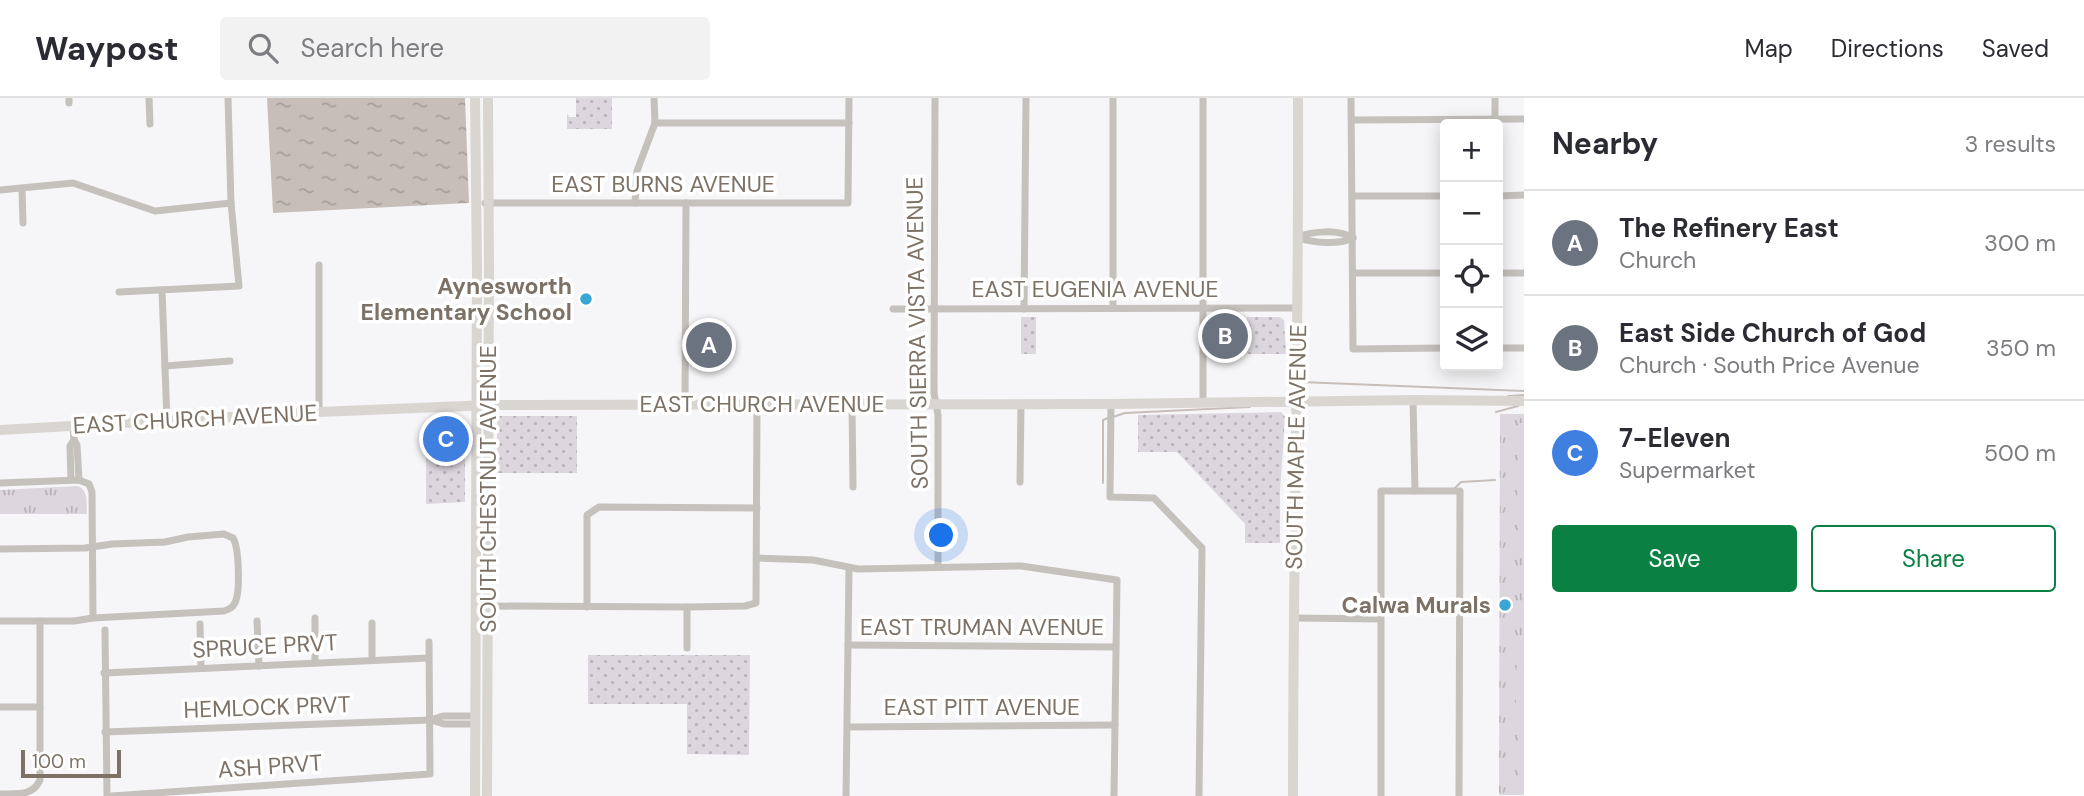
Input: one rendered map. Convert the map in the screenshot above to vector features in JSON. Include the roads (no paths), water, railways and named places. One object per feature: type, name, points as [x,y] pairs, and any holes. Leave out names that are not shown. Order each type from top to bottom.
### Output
[{"type":"main road","name":"SOUTH CHESTNUT AVENUE","points":[[475,98],[475,796]]},
{"type":"main road","name":"SOUTH CHESTNUT AVENUE","points":[[487,796],[488,98]]},
{"type":"main road","name":"SOUTH MAPLE AVENUE","points":[[1293,796],[1298,98]]},
{"type":"main road","name":"EAST CHURCH AVENUE","points":[[0,430],[489,405],[1524,401]]},
{"type":"street","points":[[149,98],[150,124]]},
{"type":"street","points":[[119,292],[239,286],[231,203],[228,98]]},
{"type":"street","points":[[635,203],[637,171],[655,123],[654,98]]},
{"type":"street","points":[[655,123],[849,123],[849,98]]},
{"type":"street","name":"SOUTH SIERRA VISTA AVENUE","points":[[935,98],[934,393],[938,415],[938,567]]},
{"type":"street","points":[[1024,309],[1026,98]]},
{"type":"street","points":[[1113,98],[1113,309]]},
{"type":"street","points":[[1203,98],[1203,403]]},
{"type":"street","points":[[1352,98],[1353,349],[1440,348]]},
{"type":"street","points":[[1495,98],[1495,118]]},
{"type":"street","points":[[1352,120],[1524,118]]},
{"type":"street","name":"EAST BURNS AVENUE","points":[[477,203],[848,203],[849,123]]},
{"type":"street","points":[[0,190],[73,183],[155,211],[231,203]]},
{"type":"street","points":[[22,189],[23,223]]},
{"type":"street","points":[[1503,196],[1524,195]]},
{"type":"street","points":[[1353,197],[1440,196]]},
{"type":"street","points":[[685,405],[686,203]]},
{"type":"street","points":[[1298,237],[1309,233],[1346,233],[1353,238]]},
{"type":"street","points":[[319,265],[319,412]]},
{"type":"street","points":[[1353,273],[1440,273]]},
{"type":"street","points":[[1503,273],[1524,273]]},
{"type":"street","points":[[162,290],[167,421]]},
{"type":"street","name":"EAST EUGENIA AVENUE","points":[[893,309],[1298,308]]},
{"type":"street","points":[[1503,348],[1524,348]]},
{"type":"street","points":[[165,366],[230,361]]},
{"type":"street","points":[[1413,400],[1415,491]]},
{"type":"street","points":[[475,606],[687,607],[745,606],[756,603],[757,404]]},
{"type":"street","points":[[852,404],[853,486]]},
{"type":"street","points":[[1020,482],[1021,404]]},
{"type":"street","points":[[1111,404],[1110,497],[1154,498],[1202,548],[1199,796]]},
{"type":"street","points":[[73,426],[77,445],[75,480]]},
{"type":"street","points":[[0,483],[75,480],[85,481],[92,488],[93,618]]},
{"type":"street","points":[[1381,796],[1381,491],[1460,491],[1460,796]]},
{"type":"street","points":[[587,607],[587,515],[599,507],[757,508]]},
{"type":"street","points":[[0,549],[93,547],[224,534],[233,538],[237,549],[237,595],[234,605],[224,611],[74,621],[0,621]]},
{"type":"street","points":[[758,558],[813,559],[849,568],[1021,566],[1117,580],[1114,796]]},
{"type":"street","points":[[846,796],[849,568]]},
{"type":"street","points":[[687,607],[687,648]]},
{"type":"street","points":[[315,618],[315,663]]},
{"type":"street","points":[[1293,618],[1380,619]]},
{"type":"street","points":[[0,794],[28,794],[36,789],[40,780],[40,621]]},
{"type":"street","points":[[257,621],[259,666]]},
{"type":"street","points":[[372,623],[372,660]]},
{"type":"street","points":[[200,624],[201,668]]},
{"type":"street","points":[[105,630],[107,796]]},
{"type":"street","points":[[429,642],[430,720]]},
{"type":"street","name":"EAST TRUMAN AVENUE","points":[[848,645],[1115,647]]},
{"type":"street","name":"SPRUCE PRVT","points":[[104,673],[428,658]]},
{"type":"street","points":[[0,707],[40,707]]},
{"type":"street","name":"HEMLOCK PRVT","points":[[105,732],[430,720],[443,716],[475,720]]},
{"type":"street","name":"ASH PRVT","points":[[112,796],[430,774],[430,720]]},
{"type":"street","name":"EAST PITT AVENUE","points":[[848,727],[1115,725]]},
{"type":"water","points":[[267,98],[465,98],[469,203],[273,213]]},
{"type":"waterway","points":[[1301,382],[1524,391]]},
{"type":"waterway","points":[[1508,396],[1524,395]]},
{"type":"waterway","points":[[1496,412],[1518,406]]},
{"type":"waterway","points":[[1113,417],[1125,413],[1250,407]]},
{"type":"waterway","points":[[1103,483],[1103,420],[1108,418]]},
{"type":"waterway","points":[[1454,489],[1461,482],[1495,480]]},
{"type":"place","name":"Aynesworth Elementary School","points":[[586,299]]},
{"type":"place","name":"East Side Church of God","points":[[1225,336]]},
{"type":"place","name":"The Refinery East","points":[[709,345]]},
{"type":"place","name":"7-Eleven","points":[[446,439]]},
{"type":"place","name":"Calwa Murals","points":[[1505,605]]}]
